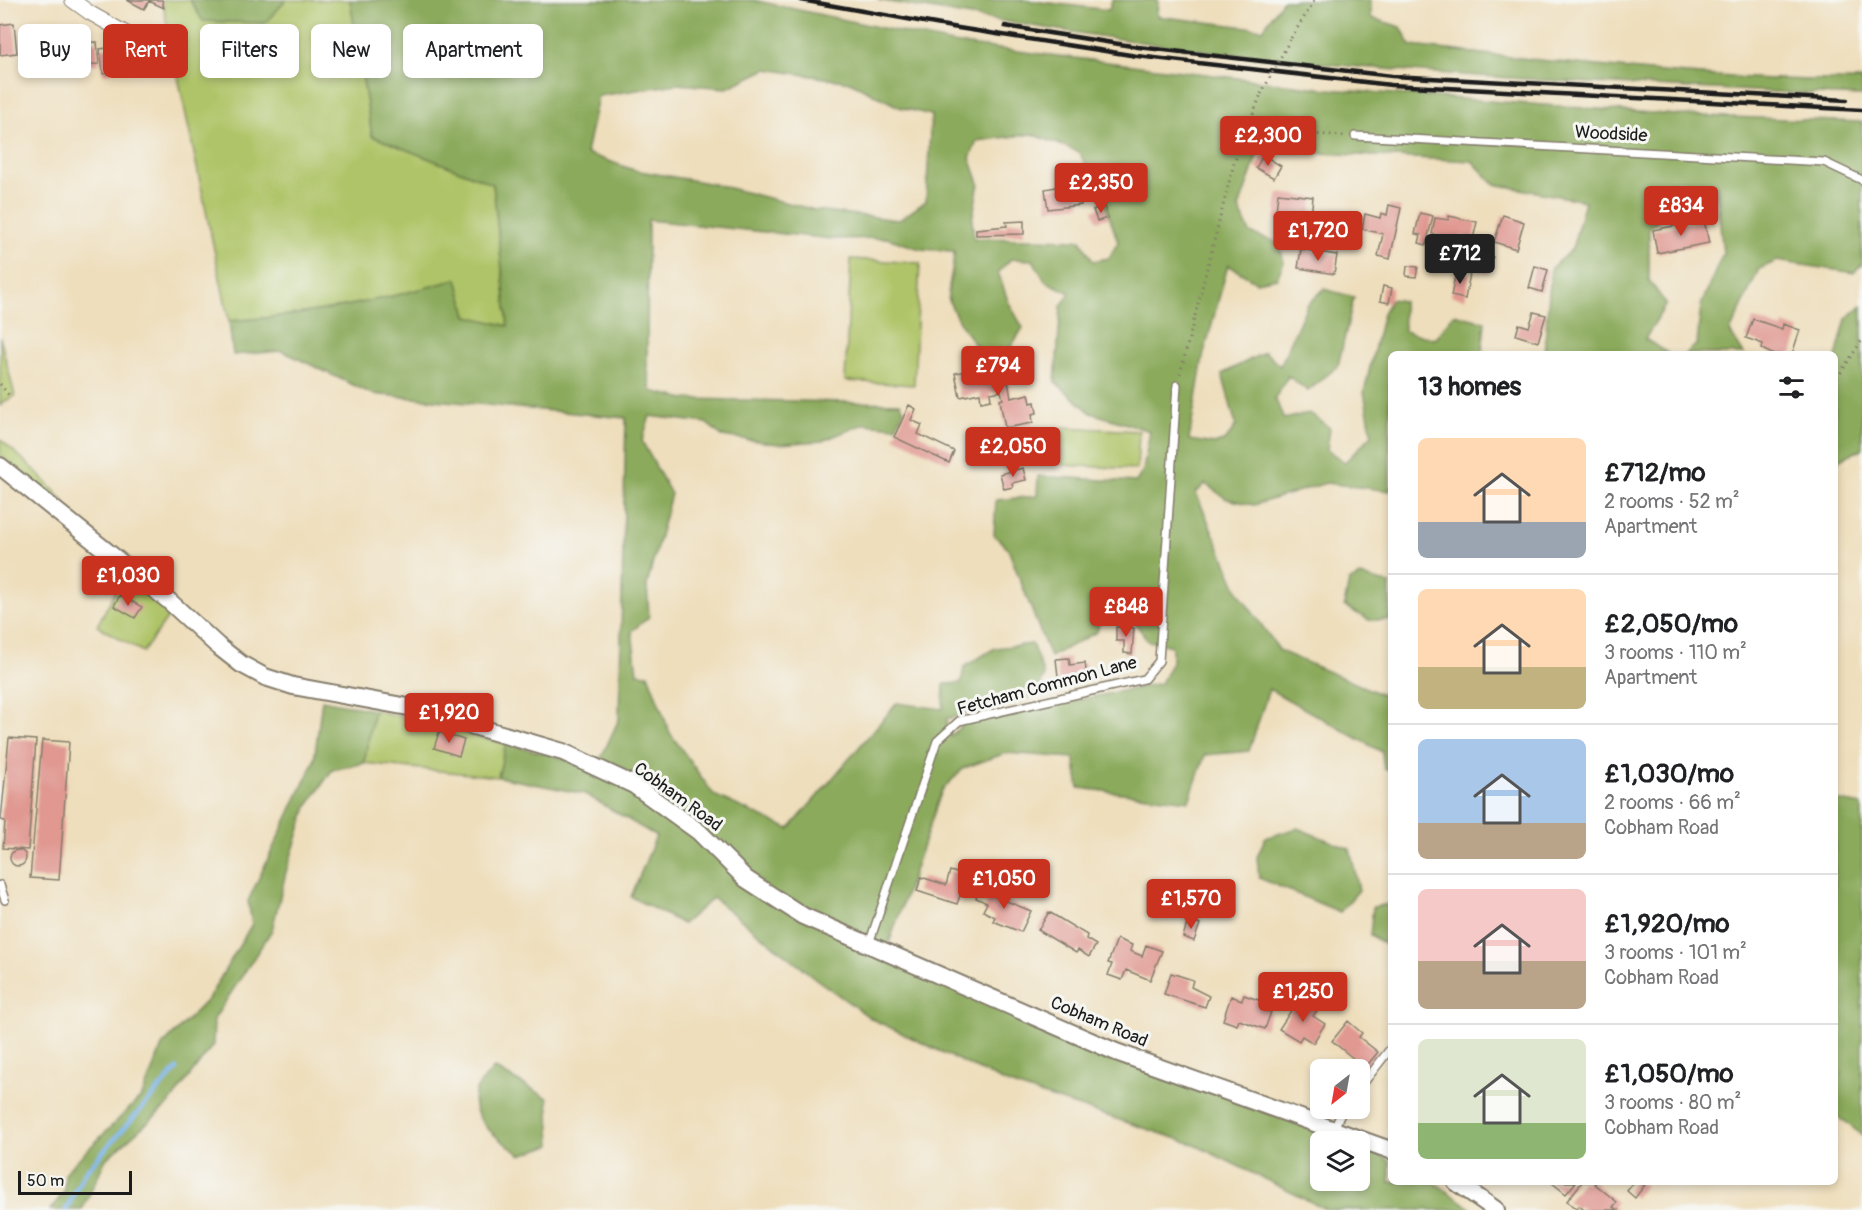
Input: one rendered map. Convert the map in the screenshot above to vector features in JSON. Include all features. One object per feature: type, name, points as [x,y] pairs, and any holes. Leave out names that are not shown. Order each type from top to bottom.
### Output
[{"type":"street","points":[[72,0],[108,24]]},
{"type":"street","name":"Cobham Road","points":[[0,466],[152,586],[218,646],[257,673],[293,686],[408,707],[563,752],[634,785],[699,832],[746,879],[802,916],[1116,1052],[1334,1128],[1388,1149]]},
{"type":"street","points":[[1460,1185],[1496,1210]]},
{"type":"lane","name":"Woodside","points":[[1355,136],[1824,162],[1862,180]]},
{"type":"lane","name":"Fetcham Common Lane","points":[[868,944],[937,741],[959,721],[1144,679],[1159,661],[1177,385]]},
{"type":"lane","points":[[0,885],[5,900]]},
{"type":"lane","points":[[1370,1075],[1388,1052]]},
{"type":"lane","points":[[1334,1128],[1338,1119]]},
{"type":"path","points":[[1177,385],[1234,163],[1261,94],[1291,38],[1315,0]]},
{"type":"path","points":[[1246,130],[1355,136]]},
{"type":"path","points":[[1838,377],[1862,340]]},
{"type":"path","points":[[0,384],[11,398]]},
{"type":"green space","points":[[162,0],[190,0],[203,21],[265,23],[286,0],[350,0],[354,24],[311,24],[311,78],[363,78],[372,136],[493,184],[508,326],[467,316],[457,280],[401,295],[344,306],[229,321],[178,78],[188,78],[188,24],[167,24]]},
{"type":"green space","points":[[190,0],[286,0],[265,23],[203,21]]},
{"type":"green space","points":[[350,0],[753,0],[952,43],[1327,89],[1678,115],[1862,122],[1862,264],[1854,273],[1777,261],[1759,269],[1730,332],[1742,351],[1689,351],[1697,344],[1701,305],[1723,253],[1716,185],[1674,181],[1674,205],[1649,229],[1649,280],[1666,304],[1645,339],[1664,351],[1544,351],[1551,268],[1572,249],[1585,201],[1494,184],[1472,161],[1259,150],[1239,208],[1250,233],[1279,243],[1284,262],[1277,278],[1256,282],[1228,265],[1203,357],[1189,440],[1214,444],[1226,440],[1236,425],[1222,374],[1265,352],[1280,366],[1307,305],[1324,289],[1354,297],[1338,366],[1308,391],[1288,376],[1275,398],[1284,419],[1310,413],[1330,428],[1327,450],[1345,462],[1372,435],[1364,392],[1383,313],[1391,299],[1403,301],[1404,331],[1435,339],[1454,314],[1485,322],[1482,351],[1388,351],[1388,491],[1326,483],[1254,505],[1227,499],[1205,484],[1196,493],[1239,593],[1280,651],[1388,697],[1388,770],[1384,769],[1382,752],[1269,689],[1249,751],[1205,755],[1189,801],[1079,788],[1074,758],[1006,753],[964,768],[942,790],[884,958],[1325,1131],[1310,1131],[1310,1191],[1370,1191],[1370,1151],[1388,1160],[1388,1185],[1438,1185],[1473,1210],[1327,1210],[1193,1144],[1009,1084],[872,1019],[816,979],[713,898],[683,924],[631,897],[656,836],[585,794],[498,777],[506,744],[560,757],[594,773],[619,719],[626,418],[372,394],[282,351],[233,355],[229,321],[344,306],[457,279],[467,316],[508,326],[493,184],[372,136],[363,78],[391,78],[391,24],[354,24]],"holes":[[[767,69],[850,82],[899,107],[931,115],[926,201],[899,220],[815,210],[714,184],[634,170],[586,153],[598,96],[677,84],[727,88]],[[1032,134],[1079,152],[1102,195],[1118,242],[1109,258],[1093,261],[1081,240],[974,238],[972,220],[979,183],[970,158],[977,141]],[[648,220],[833,239],[887,238],[920,249],[954,251],[949,300],[962,327],[985,359],[1007,353],[1023,328],[1008,301],[998,272],[1011,259],[1033,260],[1045,281],[1070,293],[1061,306],[1055,382],[1091,413],[1150,431],[1143,471],[1136,482],[1038,476],[1037,496],[996,500],[994,535],[1008,549],[1050,657],[1097,632],[1101,617],[1132,618],[1148,641],[1172,646],[1172,662],[1161,683],[964,723],[951,736],[946,719],[1021,701],[1038,693],[1044,675],[1032,644],[995,648],[964,667],[961,683],[944,684],[943,709],[897,703],[789,829],[714,795],[670,733],[648,674],[637,673],[632,631],[649,617],[647,585],[671,494],[642,441],[650,416],[706,423],[722,436],[778,444],[822,441],[864,424],[896,427],[904,410],[900,403],[685,399],[651,391],[647,365]]]},
{"type":"green space","points":[[878,0],[1024,0],[1109,10],[1112,0],[1158,0],[1157,16],[1263,29],[1283,0],[1371,0],[1371,18],[1401,27],[1411,46],[1693,74],[1749,78],[1862,80],[1862,96],[1514,78],[1306,62],[1092,35]]},
{"type":"green space","points":[[851,259],[920,263],[914,385],[845,381]]},
{"type":"green space","points":[[1862,305],[1862,449],[1838,460],[1838,351],[1846,319]]},
{"type":"green space","points":[[0,337],[15,396],[0,406]]},
{"type":"green space","points":[[1063,427],[1139,431],[1137,469],[1061,465]]},
{"type":"green space","points":[[0,439],[34,469],[64,501],[47,492],[0,455]]},
{"type":"green space","points":[[125,573],[171,613],[143,652],[97,626]]},
{"type":"green space","points":[[1361,576],[1388,583],[1388,620],[1369,620],[1344,606],[1349,581]]},
{"type":"green space","points":[[322,700],[374,710],[364,763],[332,770],[307,807],[286,872],[272,930],[214,1019],[213,1045],[169,1104],[106,1159],[82,1210],[50,1210],[64,1192],[65,1172],[142,1096],[162,1046],[208,999],[252,924],[248,901],[314,761]]},
{"type":"green space","points":[[374,710],[506,744],[498,777],[364,763]]},
{"type":"green space","points":[[1838,801],[1862,805],[1862,1135],[1838,1116],[1838,1084],[1841,1072],[1838,1070]]},
{"type":"green space","points":[[1297,828],[1350,849],[1359,890],[1340,912],[1259,878],[1257,857],[1265,838]]},
{"type":"green space","points":[[1388,904],[1388,947],[1370,935],[1373,907]]},
{"type":"green space","points":[[494,1068],[548,1098],[551,1145],[521,1155],[496,1136],[481,1120],[474,1101],[476,1090]]},
{"type":"building","points":[[127,0],[162,0],[164,8],[149,1],[144,9]]},
{"type":"building","points":[[14,23],[17,53],[0,55],[0,25]]},
{"type":"building","points":[[91,42],[97,42],[99,64],[91,64]]},
{"type":"building","points":[[100,49],[103,49],[103,74]]},
{"type":"building","points":[[1263,155],[1281,166],[1274,178],[1256,168]]},
{"type":"building","points":[[1062,186],[1062,191],[1078,188],[1081,205],[1048,209],[1045,189]]},
{"type":"building","points":[[1278,193],[1313,197],[1311,217],[1294,215],[1293,223],[1275,221]]},
{"type":"building","points":[[1389,205],[1401,208],[1390,259],[1378,256],[1383,234],[1362,229],[1365,214],[1380,218],[1381,213],[1387,215]]},
{"type":"building","points":[[1104,206],[1108,218],[1097,221],[1093,210]]},
{"type":"building","points":[[1420,213],[1433,216],[1426,245],[1419,243],[1421,235],[1415,234]]},
{"type":"building","points":[[1503,215],[1524,222],[1516,249],[1494,242]]},
{"type":"building","points":[[1449,216],[1477,222],[1473,239],[1460,236],[1456,254],[1441,251],[1442,246],[1437,244],[1438,235],[1432,234],[1435,218],[1449,220]]},
{"type":"building","points":[[1704,220],[1709,243],[1657,253],[1653,230]]},
{"type":"building","points":[[1024,221],[1024,234],[976,235],[976,229],[1007,226],[1006,222]]},
{"type":"building","points":[[1301,249],[1337,255],[1334,274],[1298,268]]},
{"type":"building","points":[[1483,254],[1493,257],[1488,273],[1478,270]]},
{"type":"building","points":[[1407,266],[1418,267],[1416,277],[1406,276]]},
{"type":"building","points":[[1535,266],[1548,270],[1542,292],[1529,288]]},
{"type":"building","points":[[1456,271],[1470,274],[1465,299],[1451,296]]},
{"type":"building","points":[[1383,286],[1392,288],[1389,303],[1380,301]]},
{"type":"building","points":[[1534,312],[1546,315],[1538,342],[1516,335],[1519,324],[1529,327]]},
{"type":"building","points":[[1753,319],[1782,329],[1783,324],[1800,330],[1793,351],[1766,351],[1762,349],[1763,344],[1746,338]]},
{"type":"building","points":[[967,371],[968,375],[985,372],[987,379],[1007,376],[1011,398],[1029,394],[1031,403],[1035,402],[1037,413],[1032,414],[1033,423],[1005,428],[1000,400],[1003,399],[1001,391],[990,393],[991,400],[981,402],[980,393],[960,397],[955,373]]},
{"type":"building","points":[[909,405],[916,409],[911,420],[922,425],[918,434],[954,451],[949,463],[894,437]]},
{"type":"building","points":[[1023,468],[1026,480],[1012,483],[1013,487],[1004,489],[1000,474]]},
{"type":"building","points":[[120,595],[142,607],[135,618],[114,606]]},
{"type":"building","points":[[1116,627],[1134,628],[1132,654],[1124,653],[1124,641],[1116,641]]},
{"type":"building","points":[[1069,658],[1070,665],[1085,663],[1087,676],[1077,678],[1077,683],[1059,685],[1056,659]]},
{"type":"building","points":[[439,732],[464,740],[459,756],[434,748]]},
{"type":"building","points":[[9,738],[36,740],[28,850],[3,848],[5,821],[1,820]]},
{"type":"building","points":[[42,740],[69,742],[59,880],[30,878]]},
{"type":"building","points":[[18,850],[24,852],[26,858],[24,864],[18,866],[12,864],[10,858],[12,852]]},
{"type":"building","points":[[950,871],[967,876],[957,904],[917,891],[921,877],[946,885]]},
{"type":"building","points":[[982,886],[996,893],[994,896],[1031,911],[1021,932],[993,921],[995,917],[983,911],[987,903],[976,898]]},
{"type":"building","points":[[1049,912],[1087,935],[1086,939],[1096,945],[1089,957],[1078,950],[1076,953],[1038,930]]},
{"type":"building","points":[[1188,920],[1200,924],[1194,941],[1183,937]]},
{"type":"building","points":[[1117,939],[1132,945],[1130,951],[1142,956],[1146,945],[1162,951],[1150,980],[1126,970],[1122,980],[1108,975],[1112,964],[1108,963]]},
{"type":"building","points":[[1171,973],[1193,980],[1191,987],[1209,996],[1205,1007],[1164,994]]},
{"type":"building","points":[[1244,995],[1270,1004],[1267,1011],[1271,1012],[1265,1029],[1239,1020],[1237,1025],[1223,1020],[1231,996],[1242,1000]]},
{"type":"building","points":[[1306,1001],[1318,1009],[1313,1016],[1325,1024],[1313,1043],[1302,1036],[1299,1041],[1279,1029],[1294,1006],[1300,1010]]},
{"type":"building","points":[[1348,1021],[1362,1033],[1359,1037],[1378,1052],[1370,1062],[1370,1059],[1354,1059],[1332,1041]]},
{"type":"building","points":[[1555,1185],[1574,1185],[1566,1194]]},
{"type":"building","points":[[1580,1185],[1596,1185],[1617,1202],[1613,1207],[1618,1210],[1584,1210],[1579,1206],[1576,1209],[1567,1201]]},
{"type":"building","points":[[1632,1185],[1645,1185],[1635,1198],[1627,1191]]},
{"type":"waterway","points":[[66,1210],[84,1173],[177,1069]]},
{"type":"railway","points":[[801,0],[952,27],[1137,56],[1391,85],[1862,110]]},
{"type":"railway","points":[[1005,26],[1138,47],[1392,76],[1847,100]]}]
